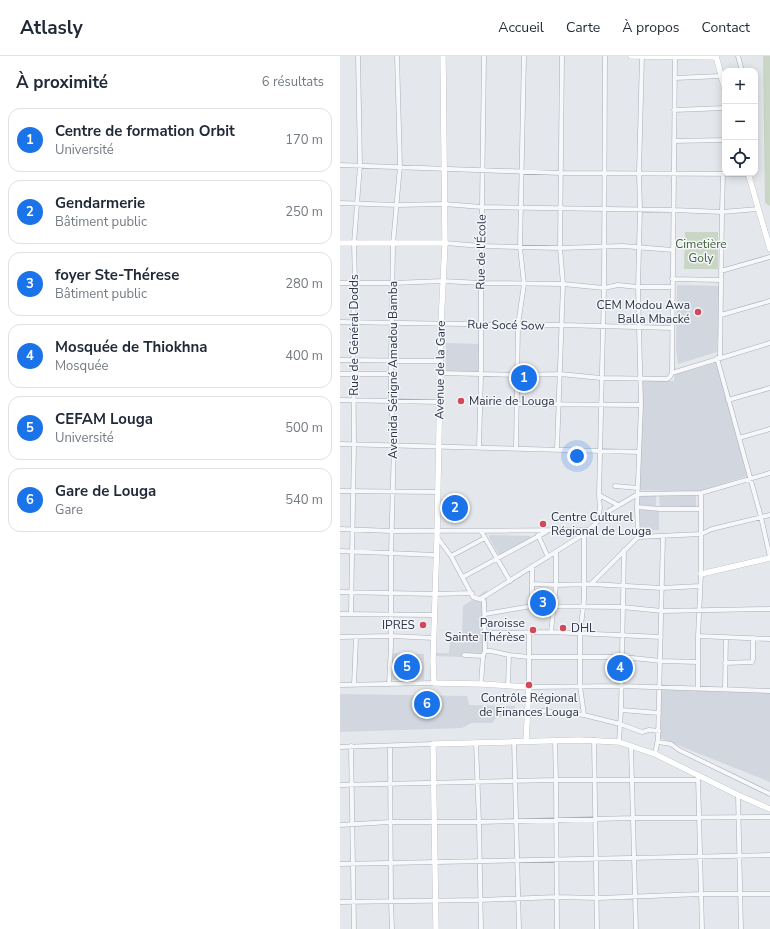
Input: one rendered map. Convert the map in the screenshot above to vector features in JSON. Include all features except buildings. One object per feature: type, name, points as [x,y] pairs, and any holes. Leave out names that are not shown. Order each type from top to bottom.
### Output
[{"type":"street","name":"Rue de Général Dodds","points":[[351,614],[354,444],[354,243],[360,165],[358,56]]},
{"type":"street","name":"Avenida Sérigné Amadou Bamba","points":[[389,684],[394,445],[391,401],[391,361],[394,244],[400,166],[397,56]]},
{"type":"street","name":"Avenue de la Gare","points":[[434,683],[434,615],[439,402],[445,243],[443,56]]},
{"type":"street","name":"Rue de l'École","points":[[479,447],[484,56]]},
{"type":"street","points":[[516,448],[518,326],[524,284],[520,247],[524,56]]},
{"type":"street","points":[[557,449],[563,284],[560,248],[562,56]]},
{"type":"street","points":[[597,522],[600,508],[601,378],[604,288],[605,56]]},
{"type":"street","points":[[631,56],[716,56],[722,80]]},
{"type":"street","points":[[638,537],[637,507],[641,378],[638,287],[642,56]]},
{"type":"street","points":[[738,56],[741,68]]},
{"type":"street","points":[[440,373],[481,375],[560,374],[601,378],[669,378],[672,373],[675,57]]},
{"type":"street","points":[[675,78],[721,76]]},
{"type":"street","points":[[674,110],[722,108]]},
{"type":"street","points":[[674,141],[722,140]]},
{"type":"street","points":[[340,165],[561,173],[604,172],[722,174]]},
{"type":"street","points":[[701,574],[770,558],[761,517],[749,479],[728,400],[719,358],[723,176]]},
{"type":"street","points":[[749,176],[770,249]]},
{"type":"street","points":[[340,203],[396,205],[444,204],[482,207],[604,210],[640,209],[722,212],[758,209]]},
{"type":"street","points":[[340,243],[445,243],[481,246],[560,248],[623,246],[673,250]]},
{"type":"street","points":[[721,271],[770,257]]},
{"type":"street","points":[[672,279],[721,280]]},
{"type":"street","points":[[340,283],[443,281],[563,284],[604,288],[618,285],[638,287],[672,287]]},
{"type":"street","points":[[721,315],[770,301]]},
{"type":"street","name":"Rue Socé Sow","points":[[340,322],[672,328]]},
{"type":"street","points":[[672,373],[770,343]]},
{"type":"street","points":[[340,360],[441,361]]},
{"type":"street","points":[[340,374],[391,374]]},
{"type":"street","points":[[728,400],[770,388]]},
{"type":"street","points":[[340,400],[439,402]]},
{"type":"street","points":[[517,404],[641,406]]},
{"type":"street","points":[[738,438],[770,430]]},
{"type":"street","points":[[340,444],[639,452]]},
{"type":"street","points":[[437,534],[474,597],[477,599],[482,598],[556,552],[586,532],[618,505],[638,494],[701,493],[770,473]]},
{"type":"street","points":[[615,486],[638,488]]},
{"type":"street","points":[[340,491],[438,492]]},
{"type":"street","points":[[698,689],[698,636],[701,574],[701,493]]},
{"type":"street","points":[[599,495],[618,505]]},
{"type":"street","points":[[637,507],[660,509],[701,509]]},
{"type":"street","points":[[591,584],[638,537],[701,534],[719,527],[770,515]]},
{"type":"street","points":[[340,529],[437,534],[481,531],[586,532]]},
{"type":"street","points":[[481,531],[510,581]]},
{"type":"street","points":[[463,577],[538,535],[548,531]]},
{"type":"street","points":[[584,715],[580,686],[580,634],[583,607],[586,532]]},
{"type":"street","points":[[538,535],[548,557]]},
{"type":"street","points":[[655,754],[659,731],[663,536]]},
{"type":"street","points":[[451,556],[485,538]]},
{"type":"street","points":[[619,742],[623,657],[622,607],[624,550]]},
{"type":"street","points":[[340,551],[436,555]]},
{"type":"street","points":[[551,632],[556,585],[556,552]]},
{"type":"street","points":[[532,566],[532,606]]},
{"type":"street","points":[[532,584],[591,584],[662,588],[700,586]]},
{"type":"street","points":[[340,592],[435,594],[472,593]]},
{"type":"street","points":[[481,684],[484,654],[485,614],[482,598]]},
{"type":"street","points":[[485,614],[532,606],[622,607],[662,611],[770,609]]},
{"type":"street","points":[[340,614],[434,615]]},
{"type":"street","points":[[484,633],[551,632],[661,637]]},
{"type":"street","points":[[526,741],[530,633]]},
{"type":"street","points":[[340,637],[356,638],[391,636],[434,638]]},
{"type":"street","points":[[698,636],[770,639]]},
{"type":"street","points":[[725,689],[726,637]]},
{"type":"street","points":[[354,685],[356,638]]},
{"type":"street","points":[[725,663],[752,662],[753,638]]},
{"type":"street","points":[[464,655],[484,654],[491,651],[529,657],[623,657],[661,661],[698,662]]},
{"type":"street","points":[[508,686],[509,655]]},
{"type":"street","points":[[340,685],[434,683],[529,687],[621,686],[770,691]]},
{"type":"street","points":[[621,710],[659,713]]},
{"type":"street","points":[[528,712],[544,711],[584,715],[620,724],[642,732],[649,730],[659,731]]},
{"type":"street","points":[[594,740],[598,898],[597,929]]},
{"type":"street","points":[[340,747],[514,741],[594,740],[619,742],[655,754],[698,778],[770,809]]},
{"type":"street","points":[[514,741],[519,929]]},
{"type":"street","points":[[555,741],[557,929]]},
{"type":"street","points":[[658,742],[671,744],[679,750],[770,794]]},
{"type":"street","points":[[476,743],[481,929]]},
{"type":"street","points":[[433,744],[436,929]]},
{"type":"street","points":[[351,746],[354,929]]},
{"type":"street","points":[[390,746],[389,784],[392,929]]},
{"type":"street","points":[[632,746],[636,929]]},
{"type":"street","points":[[340,785],[698,778]]},
{"type":"street","points":[[698,778],[702,929]]},
{"type":"street","points":[[738,795],[739,894],[741,929]]},
{"type":"street","points":[[340,825],[390,822],[770,817]]},
{"type":"street","points":[[340,864],[517,859],[597,859],[770,855]]},
{"type":"street","points":[[340,902],[480,900],[556,897],[598,898],[701,894],[770,894]]},
{"type":"shaded area","name":"CEM Modou Awa Balla Mbacké","points":[[677,285],[720,286],[720,338],[717,339],[717,352],[678,364],[676,349]]},
{"type":"shaded area","points":[[446,343],[479,344],[478,372],[446,371]]},
{"type":"shaded area","points":[[718,362],[747,476],[697,492],[640,490],[642,381],[674,381],[674,375]]},
{"type":"shaded area","points":[[659,493],[696,495],[696,507],[660,506]]},
{"type":"shaded area","points":[[638,496],[656,496],[656,507],[640,507]]},
{"type":"shaded area","points":[[634,508],[659,511],[659,530],[637,531]]},
{"type":"shaded area","points":[[490,535],[530,536],[531,538],[501,555],[498,554],[489,537]]},
{"type":"shaded area","points":[[487,590],[486,658],[436,656],[436,653],[449,653],[450,640],[462,639],[463,606]]},
{"type":"shaded area","points":[[389,653],[424,654],[424,680],[389,680]]},
{"type":"shaded area","points":[[661,685],[770,689],[770,782],[660,738]]},
{"type":"shaded area","points":[[340,694],[467,696],[469,705],[515,706],[515,717],[497,717],[492,723],[471,723],[462,728],[340,732]]},
{"type":"green space","points":[[763,56],[770,56],[770,206],[765,203]]},
{"type":"green space","name":"Cimetière Goly","points":[[685,232],[718,232],[718,269],[684,269]]},
{"type":"place","name":"CEM Modou Awa Balla Mbacké","points":[[698,312]]},
{"type":"place","name":"Centre de formation Orbit","points":[[524,378]]},
{"type":"place","name":"Mairie de Louga","points":[[461,401]]},
{"type":"place","name":"Gendarmerie","points":[[455,508]]},
{"type":"place","name":"Centre Culturel Régional de Louga","points":[[543,524]]},
{"type":"place","name":"foyer Ste-Thérese","points":[[543,603]]},
{"type":"place","name":"IPRES","points":[[423,625]]},
{"type":"place","name":"DHL","points":[[563,628]]},
{"type":"place","name":"Paroisse Sainte Thérèse","points":[[533,630]]},
{"type":"place","name":"CEFAM Louga","points":[[407,667]]},
{"type":"place","name":"Mosquée de Thiokhna","points":[[620,668]]},
{"type":"place","name":"Contrôle Régional de Finances Louga","points":[[529,685]]},
{"type":"place","name":"Gare de Louga","points":[[427,704]]}]
